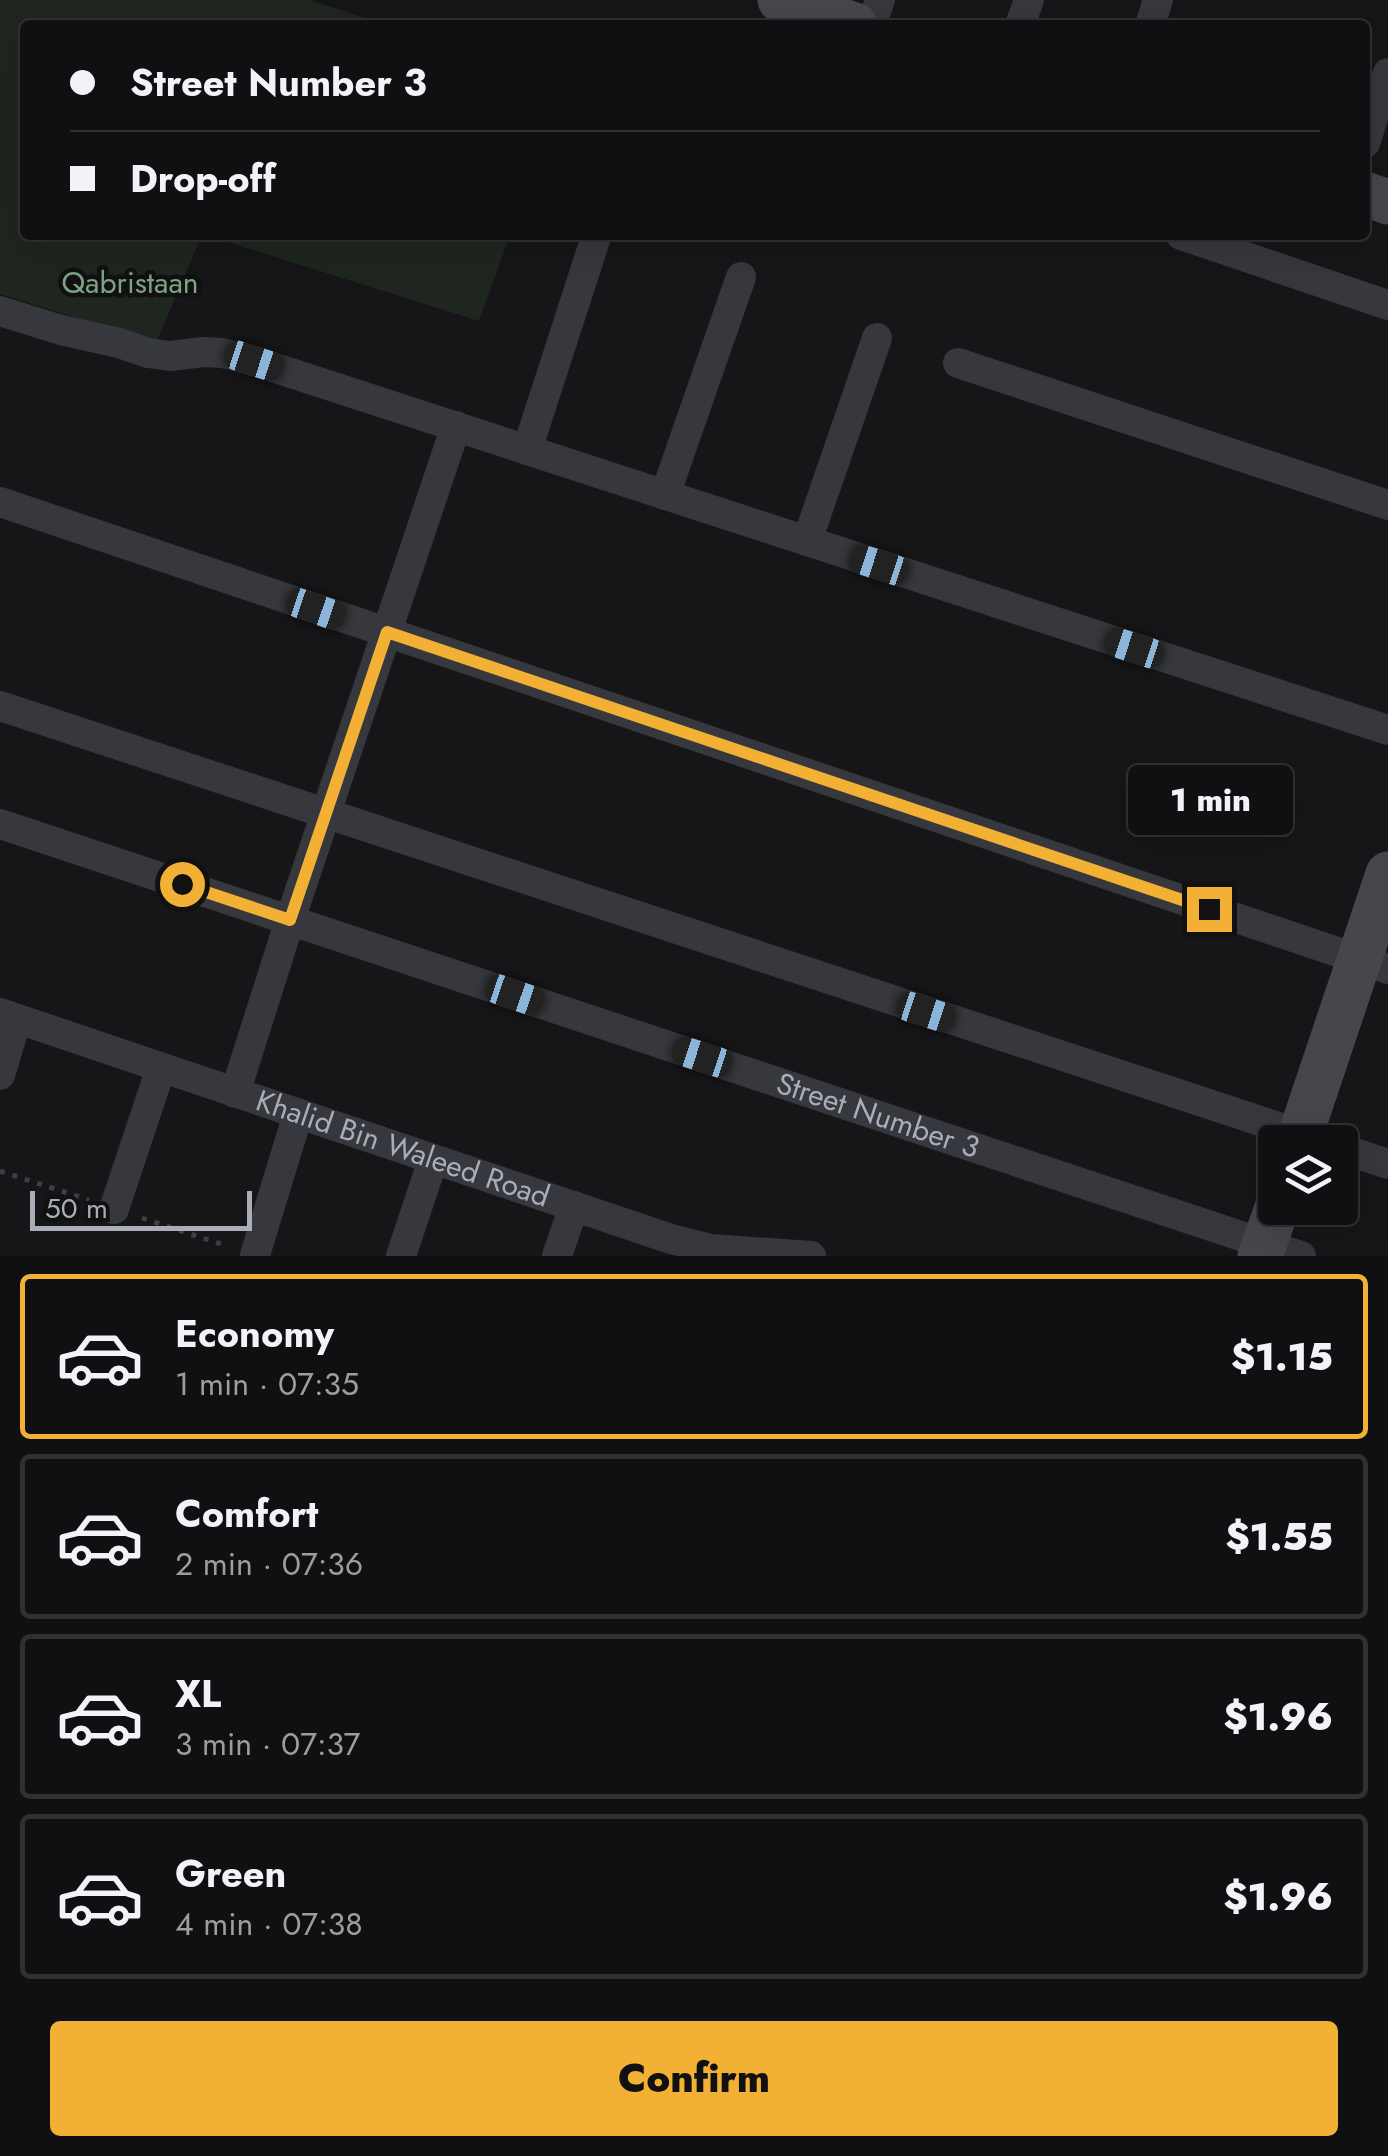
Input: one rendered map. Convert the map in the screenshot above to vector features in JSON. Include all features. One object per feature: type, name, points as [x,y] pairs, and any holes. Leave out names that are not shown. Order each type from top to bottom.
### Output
[{"type":"street","points":[[780,0],[840,20]]},
{"type":"street","points":[[1370,128],[1388,74]]},
{"type":"street","points":[[527,450],[595,240]]},
{"type":"street","points":[[1195,240],[1388,304]]},
{"type":"street","points":[[665,495],[741,277]]},
{"type":"street","points":[[0,311],[148,352],[170,356],[222,353],[1388,730]]},
{"type":"street","points":[[807,542],[877,338]]},
{"type":"street","points":[[958,363],[1388,505]]},
{"type":"street","points":[[235,1093],[456,426]]},
{"type":"street","points":[[0,502],[1373,964]]},
{"type":"street","points":[[0,706],[1265,1125]]},
{"type":"street","name":"Street Number 3","points":[[0,824],[1276,1241]]},
{"type":"street","points":[[1321,1125],[1373,964],[1388,874]]},
{"type":"street","points":[[0,1075],[9,1016]]},
{"type":"street","name":"Khalid Bin Waleed Road","points":[[9,1016],[696,1246],[811,1256]]},
{"type":"street","points":[[114,1208],[161,1068]]},
{"type":"street","points":[[255,1255],[298,1114]]},
{"type":"street","points":[[1358,1155],[1388,1164]]},
{"type":"street","points":[[401,1256],[433,1160]]},
{"type":"street","points":[[557,1256],[574,1206]]},
{"type":"green space","name":"Qabristaan","points":[[0,0],[310,0],[371,20],[20,20],[20,240],[200,240],[156,343],[0,294]]},
{"type":"green space","name":"Qabristaan","points":[[221,240],[508,240],[479,321]]},
{"type":"route","points":[[182,884],[290,920],[387,632],[1209,909]]}]
